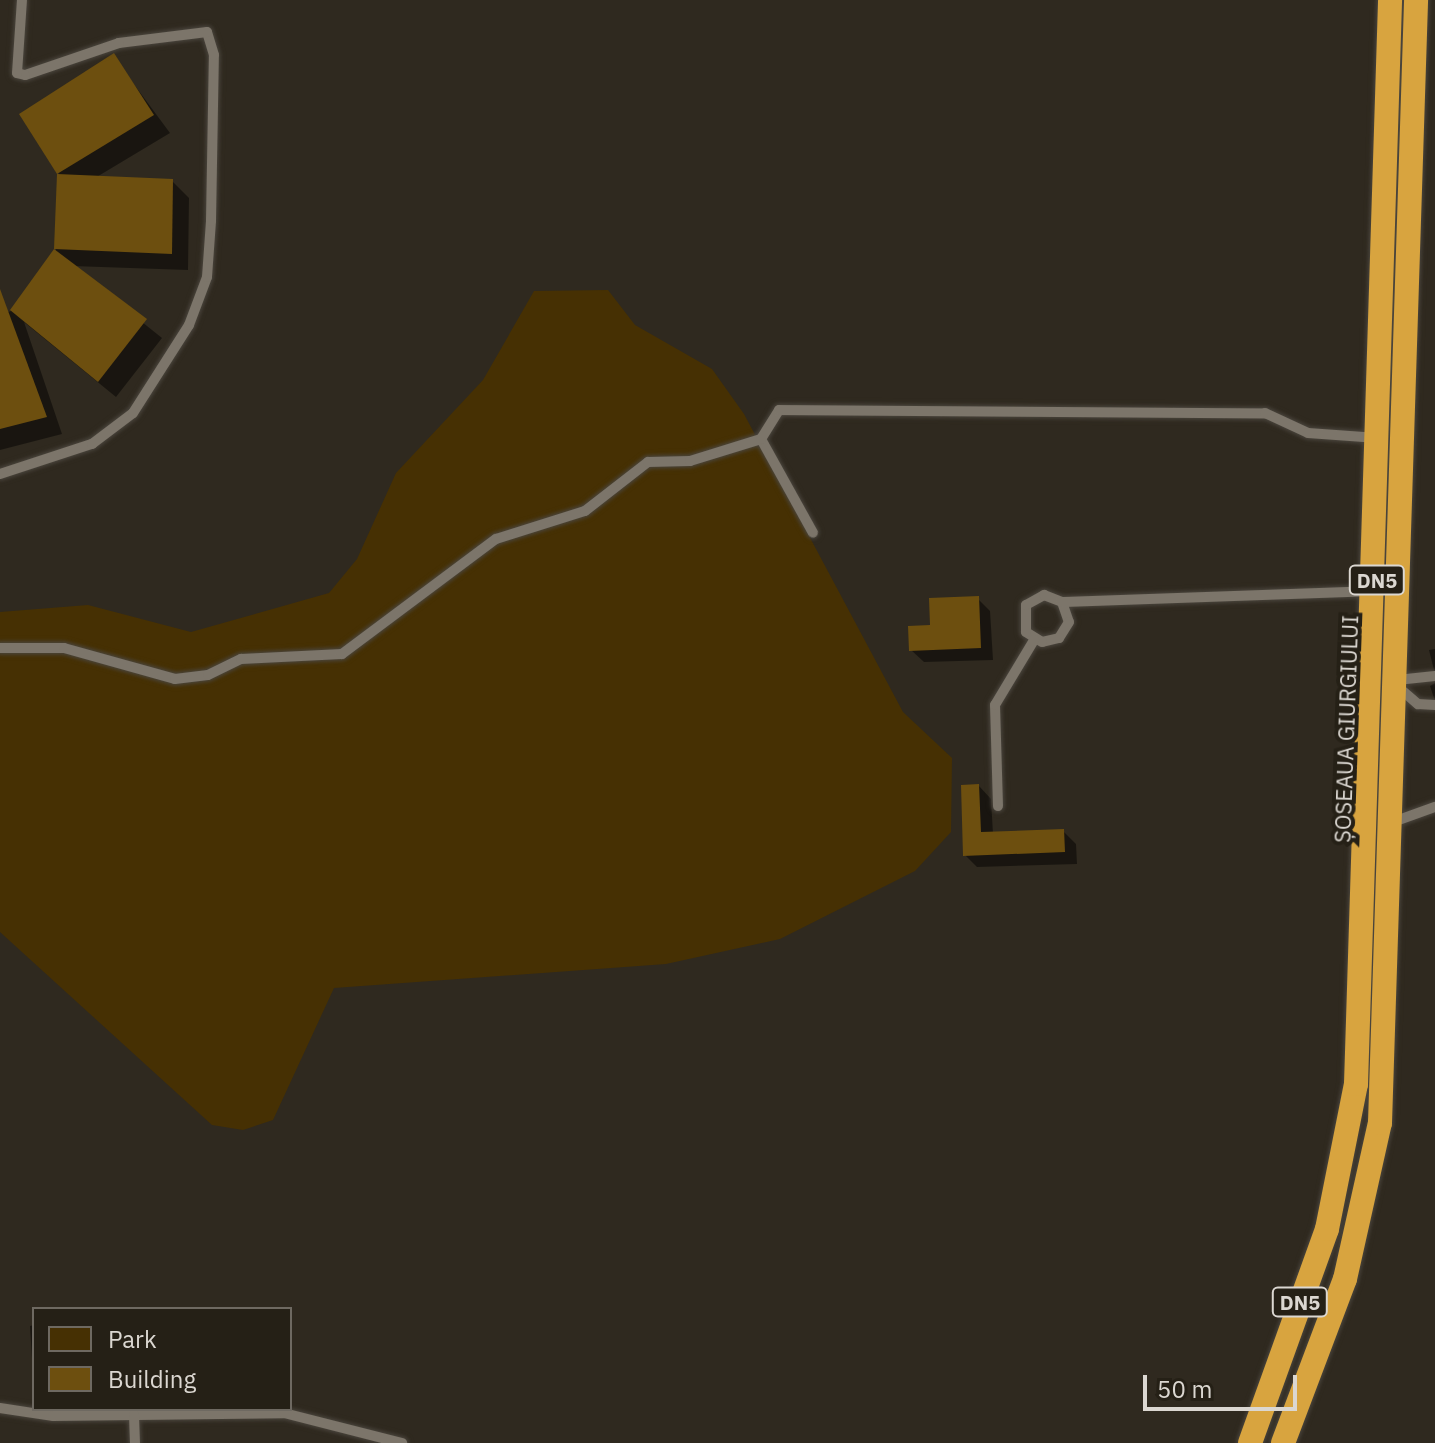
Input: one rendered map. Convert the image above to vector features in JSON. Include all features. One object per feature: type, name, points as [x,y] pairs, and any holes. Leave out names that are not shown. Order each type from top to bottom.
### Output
[{"type":"highway","name":"ȘOSEAUA GIURGIULUI","points":[[1250,1443],[1327,1229],[1353,1117],[1377,591],[1390,0]]},
{"type":"highway","name":"DN5","points":[[1283,1443],[1345,1279],[1375,1161],[1393,822],[1416,0]]},
{"type":"lane","points":[[0,474],[92,444],[133,413],[189,325],[207,277],[211,221],[214,55],[207,32],[119,43],[25,75],[17,73],[22,0]]},
{"type":"lane","points":[[761,439],[771,414],[813,408],[1265,413],[1308,433],[1381,438]]},
{"type":"lane","points":[[761,439],[813,533]]},
{"type":"lane","points":[[0,648],[64,648],[175,679],[208,675],[241,659],[342,654],[496,539],[585,511],[648,462],[690,461],[761,439]]},
{"type":"lane","points":[[1034,640],[1021,620],[1026,605],[1044,595],[1062,602],[1377,591]]},
{"type":"lane","points":[[1034,640],[1051,642],[1067,630],[1062,602]]},
{"type":"lane","points":[[998,806],[995,705],[1034,640]]},
{"type":"lane","points":[[1397,683],[1435,676]]},
{"type":"lane","points":[[1397,683],[1418,704],[1435,705]]},
{"type":"lane","points":[[1393,822],[1435,807]]},
{"type":"lane","points":[[0,1408],[32,1410]]},
{"type":"lane","points":[[57,1411],[134,1415],[284,1413],[402,1443]]},
{"type":"lane","points":[[134,1415],[135,1443]]},
{"type":"green space","points":[[608,290],[635,325],[712,369],[744,414],[903,712],[952,758],[951,832],[915,871],[780,939],[666,964],[334,988],[273,1120],[243,1130],[212,1125],[0,932],[0,612],[88,605],[191,632],[329,593],[357,559],[396,473],[483,380],[534,291]]},
{"type":"building","points":[[114,53],[154,115],[57,174],[19,114]]},
{"type":"building","points":[[57,174],[173,179],[172,254],[54,249]]},
{"type":"building","points":[[54,249],[147,319],[98,382],[10,310]]},
{"type":"building","points":[[0,289],[47,417],[0,429]]},
{"type":"building","points":[[979,596],[981,648],[909,651],[908,626],[930,625],[929,598]]},
{"type":"building","points":[[979,784],[981,832],[1064,829],[1065,852],[963,856],[961,785]]}]
